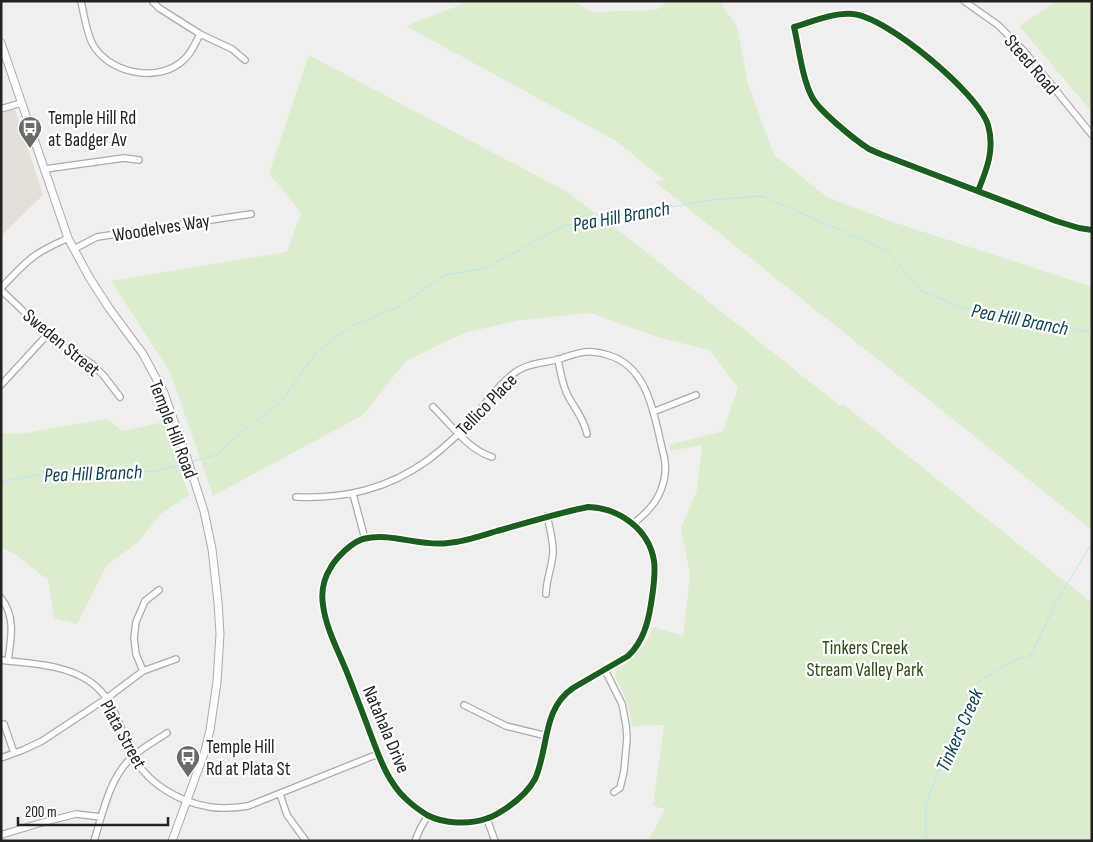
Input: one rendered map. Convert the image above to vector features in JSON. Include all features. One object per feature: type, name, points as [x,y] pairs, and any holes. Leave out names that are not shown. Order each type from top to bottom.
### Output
[{"type":"main road","name":"Temple Hill Road","points":[[1,43],[68,238],[88,277],[143,354],[164,393],[204,511],[217,584],[220,634],[217,682],[210,730],[172,841]]},
{"type":"street","points":[[81,1],[92,42],[106,59],[123,69],[138,73],[169,69],[185,58],[200,34]]},
{"type":"street","name":"Steed Road","points":[[964,1],[998,26],[1024,51],[1092,135]]},
{"type":"street","points":[[153,2],[159,8],[200,34],[238,53],[245,60]]},
{"type":"street","points":[[978,191],[991,150],[987,123],[980,109],[946,74],[913,46],[868,18],[853,14],[839,14],[794,27],[806,83],[813,98],[820,108],[870,150],[1056,221],[1092,230]]},
{"type":"street","points":[[1,109],[21,103]]},
{"type":"street","points":[[45,169],[124,158],[138,160]]},
{"type":"street","name":"Woodelves Way","points":[[74,249],[97,237],[251,214]]},
{"type":"street","points":[[1,289],[32,257],[68,238]]},
{"type":"street","name":"Sweden Street","points":[[1,289],[57,343],[92,364],[120,397]]},
{"type":"street","points":[[1,385],[48,335]]},
{"type":"street","name":"Tellico Place","points":[[296,497],[314,498],[353,494],[380,485],[411,471],[430,459],[459,434],[512,374],[522,368],[588,351],[619,359],[634,371],[646,389],[653,412],[664,455],[665,475],[660,492],[650,509],[633,524]]},
{"type":"street","points":[[558,359],[567,394],[585,424],[587,434]]},
{"type":"street","points":[[653,412],[696,395]]},
{"type":"street","points":[[433,406],[477,450],[492,457]]},
{"type":"street","points":[[353,494],[365,539]]},
{"type":"street","name":"Natahala Drive","points":[[595,507],[618,514],[633,524],[645,538],[652,553],[654,574],[649,613],[643,634],[639,643],[628,656],[568,691],[560,701],[548,724],[547,736],[534,779],[529,787],[513,803],[487,819],[469,822],[443,820],[428,815],[405,798],[390,779],[378,754],[332,637],[323,604],[324,584],[331,568],[342,554],[359,540],[380,537],[421,543],[447,544],[485,535],[547,516],[595,507]]},
{"type":"street","points":[[546,594],[553,552],[547,516]]},
{"type":"street","points":[[143,671],[136,654],[134,638],[136,622],[145,601],[160,590]]},
{"type":"street","points":[[1,598],[8,609],[12,632],[5,660]]},
{"type":"street","points":[[1,758],[42,741],[107,698],[143,671],[176,659]]},
{"type":"street","name":"Plata Street","points":[[5,660],[56,667],[69,671],[90,682],[107,698],[115,711],[133,756],[145,774],[167,791],[187,801],[210,807],[236,808],[248,806],[378,754]]},
{"type":"street","points":[[605,670],[622,704],[627,738],[624,771],[620,788],[614,792]]},
{"type":"street","points":[[464,705],[506,726],[547,736]]},
{"type":"street","points":[[4,724],[14,753]]},
{"type":"street","points":[[94,841],[101,817],[121,769],[133,756],[166,733]]},
{"type":"street","points":[[280,794],[287,815],[306,841]]},
{"type":"street","points":[[1,834],[76,814],[101,817]]},
{"type":"street","points":[[415,841],[428,815]]},
{"type":"street","points":[[487,819],[494,841]]},
{"type":"shaded area","points":[[15,109],[43,195],[1,236],[1,113]]},
{"type":"green space","points":[[470,1],[573,1],[592,12],[656,10],[668,1],[719,1],[737,26],[748,84],[774,155],[827,197],[887,220],[1092,287],[1092,530],[655,182],[664,180],[616,141],[406,26]]},
{"type":"green space","points":[[1057,1],[1092,1],[1092,112],[1019,26]]},
{"type":"green space","name":"Tinkers Creek Stream Valley Park","points":[[309,55],[569,193],[839,405],[843,404],[1092,603],[1092,841],[648,841],[665,809],[653,806],[664,725],[632,726],[626,700],[615,677],[617,669],[634,657],[643,646],[653,627],[683,636],[690,576],[681,528],[697,490],[702,445],[670,451],[669,445],[723,431],[738,388],[710,350],[657,337],[591,313],[520,320],[464,333],[406,361],[363,415],[213,496],[170,372],[111,281],[287,252],[301,213],[269,173]]},
{"type":"green space","points":[[106,419],[123,431],[164,422],[189,495],[161,514],[137,543],[107,565],[77,624],[54,618],[48,580],[16,555],[1,547],[1,433],[20,434]]},
{"type":"waterway","name":"Pea Hill Branch","points":[[193,461],[216,455],[244,430],[280,403],[316,353],[351,326],[398,307],[445,275],[486,268],[563,226],[710,200],[762,196],[888,251],[921,291],[959,306],[998,317],[1092,332]]},
{"type":"waterway","name":"Pea Hill Branch","points":[[1,482],[42,474],[91,477],[156,471],[184,464]]},
{"type":"waterway","name":"Tinkers Creek","points":[[926,841],[926,804],[944,757],[979,681],[1015,660],[1031,655],[1056,602],[1092,543]]},
{"type":"cycle path","points":[[978,191],[989,159],[991,142],[988,125],[981,111],[950,77],[908,42],[868,18],[853,14],[839,14],[794,27],[803,72],[812,97],[829,117],[869,149],[883,155],[1056,221],[1092,230]]},
{"type":"cycle path","points":[[588,507],[611,511],[631,522],[646,539],[651,550],[655,566],[654,582],[648,618],[641,638],[628,656],[573,688],[563,697],[551,718],[535,779],[516,801],[493,816],[473,822],[449,822],[427,815],[398,791],[388,775],[379,757],[333,640],[327,623],[322,595],[325,580],[333,563],[354,543],[363,539],[384,537],[437,544],[454,542],[472,539],[553,515],[588,507]]},
{"type":"place","name":"Temple Hill Rd at Badger Av","points":[[30,149]]},
{"type":"place","name":"Temple Hill Rd at Plata St","points":[[188,778]]}]
